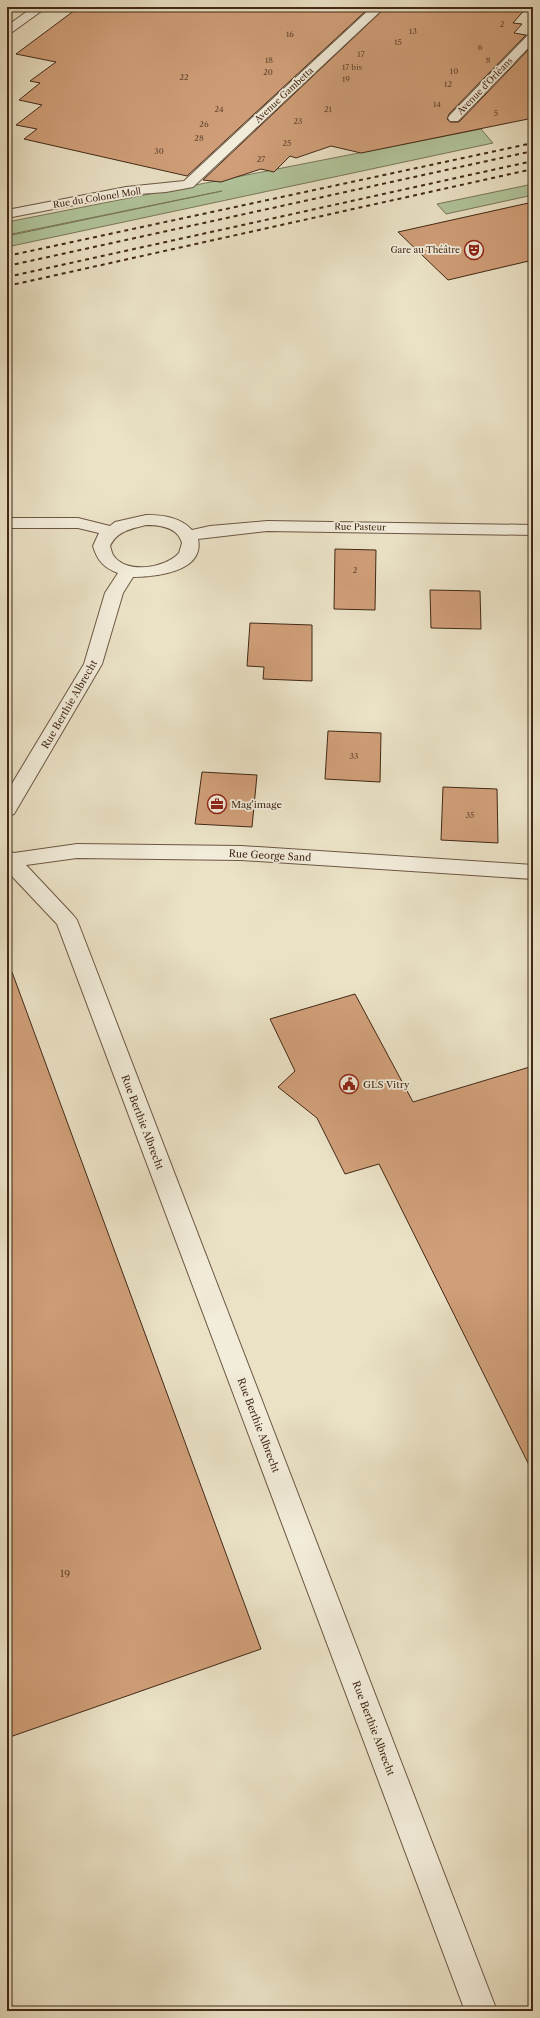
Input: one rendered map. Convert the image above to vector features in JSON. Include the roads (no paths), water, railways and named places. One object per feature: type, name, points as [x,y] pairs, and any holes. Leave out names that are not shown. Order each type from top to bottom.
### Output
[{"type":"street","points":[[7,31],[41,7]]},
{"type":"street","name":"Avenue Gambetta","points":[[188,184],[379,7]]},
{"type":"street","name":"Avenue d'Orléans","points":[[454,118],[533,36]]},
{"type":"street","name":"Rue du Colonel Moll","points":[[7,214],[126,191],[177,187],[188,184]]},
{"type":"street","points":[[146,520],[169,523],[181,528],[188,536],[191,543],[190,552],[179,564],[153,573],[128,571],[118,568],[104,558],[101,549],[105,537],[110,531],[131,521],[146,520]]},
{"type":"street","points":[[7,523],[78,523],[110,531]]},
{"type":"street","name":"Rue Pasteur","points":[[188,536],[210,532],[267,526],[533,530]]},
{"type":"street","name":"Rue Berthie Albrecht","points":[[7,809],[93,664],[114,593],[128,571]]},
{"type":"street","name":"Rue George Sand","points":[[7,860],[77,851],[240,853],[533,872]]},
{"type":"street","name":"Rue Berthie Albrecht","points":[[7,860],[66,920],[481,2011]]},
{"type":"railway","points":[[7,256],[533,143]]},
{"type":"railway","points":[[7,266],[533,151]]},
{"type":"railway","points":[[7,277],[533,161]]},
{"type":"railway","points":[[7,286],[533,169]]},
{"type":"place","name":"Gare au Théâtre","points":[[474,250]]},
{"type":"place","name":"Mag'image","points":[[217,804]]},
{"type":"place","name":"GLS Vitry","points":[[349,1084]]}]
